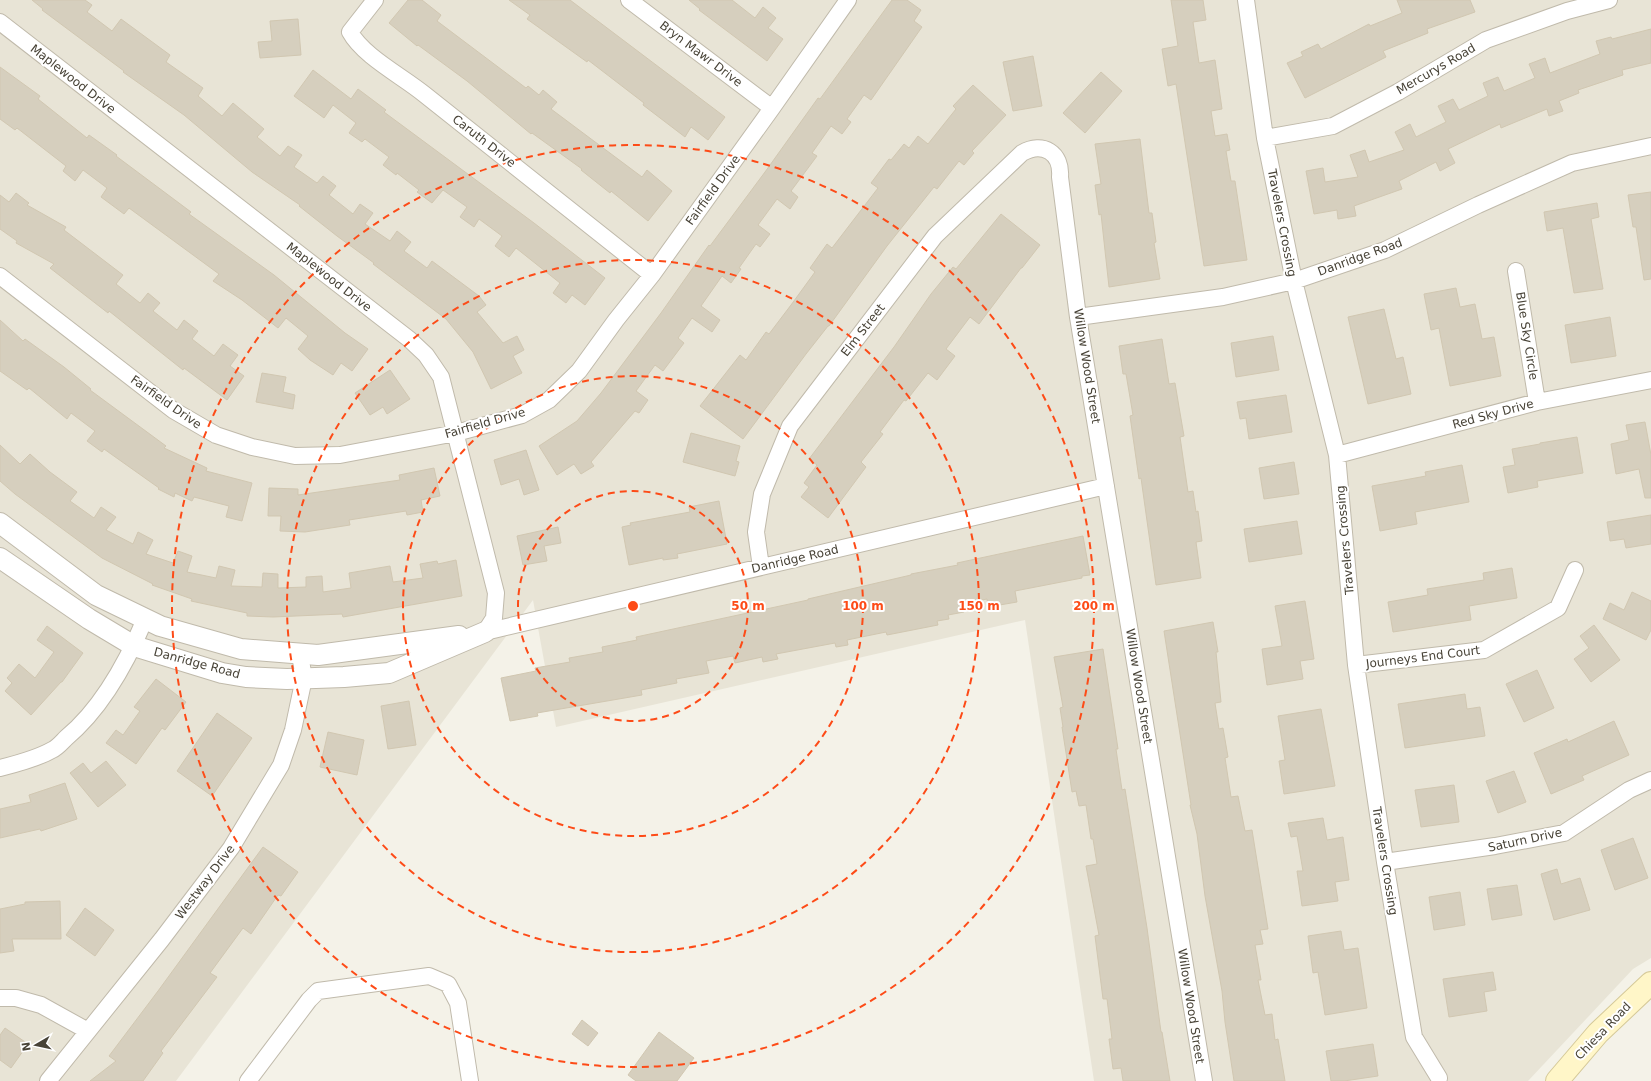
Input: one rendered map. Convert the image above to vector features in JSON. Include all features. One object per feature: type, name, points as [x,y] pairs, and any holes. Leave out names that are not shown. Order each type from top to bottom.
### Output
[{"type":"main road","name":"Chiesa Road","points":[[1557,1081],[1598,1033],[1651,983]]},
{"type":"street","name":"Caruth Drive","points":[[375,0],[350,32],[354,40],[365,51],[422,92],[652,275]]},
{"type":"street","name":"Bryn Mawr Drive","points":[[630,0],[772,108]]},
{"type":"street","name":"Fairfield Drive","points":[[0,276],[174,410],[216,435],[252,448],[295,456],[340,455],[456,433],[522,415],[549,400],[579,370],[652,275],[848,0]]},
{"type":"street","name":"Travelers Crossing","points":[[1246,0],[1265,138],[1294,281],[1337,455],[1356,665],[1385,862],[1414,1037],[1439,1078]]},
{"type":"street","name":"Mercurys Road","points":[[1265,138],[1333,126],[1398,92],[1486,40],[1567,11],[1609,0]]},
{"type":"street","name":"Maplewood Drive","points":[[0,22],[409,339],[426,354],[441,376],[496,593],[494,618],[485,632]]},
{"type":"street","name":"Danridge Road","points":[[1078,317],[1223,297],[1294,281],[1385,250],[1478,205],[1572,163],[1651,146]]},
{"type":"street","name":"Elm Street","points":[[761,567],[756,532],[762,494],[790,426],[935,236],[1022,153],[1028,149],[1036,148],[1043,148],[1050,151]]},
{"type":"street","name":"Willow Wood Street","points":[[1050,151],[1055,156],[1061,170],[1060,178],[1078,317],[1204,1081]]},
{"type":"street","name":"Blue Sky Circle","points":[[1516,271],[1537,402]]},
{"type":"street","name":"Red Sky Drive","points":[[1337,455],[1537,402],[1651,380]]},
{"type":"street","name":"Danridge Road","points":[[0,523],[96,595],[160,626],[241,649],[300,655],[318,655],[485,632],[1106,486]]},
{"type":"street","name":"Danridge Road","points":[[0,558],[89,620],[134,646],[222,673],[246,677],[344,677],[389,673],[485,632]]},
{"type":"street","name":"Journeys End Court","points":[[1356,665],[1484,650],[1558,608],[1575,570]]},
{"type":"street","points":[[0,768],[14,765],[53,750],[74,732],[102,698],[134,646],[145,619]]},
{"type":"street","name":"Westway Drive","points":[[48,1081],[162,939],[231,848],[281,765],[293,730],[304,678],[300,655]]},
{"type":"street","name":"Saturn Drive","points":[[1385,862],[1495,846],[1564,833],[1628,790],[1651,780]]},
{"type":"street","points":[[248,1081],[309,1000],[318,991],[429,976],[448,984],[458,1002],[470,1081]]},
{"type":"street","points":[[0,998],[16,998],[41,1005],[88,1031]]},
{"type":"shaded area","points":[[0,0],[1651,0],[1651,958],[1633,969],[1528,1081],[1094,1081],[1025,620],[556,727],[533,600],[176,1081],[0,1081]]},
{"type":"building","points":[[32,0],[85,0],[92,5],[87,12],[112,31],[121,19],[170,55],[166,62],[203,88],[198,96],[222,116],[233,103],[264,129],[257,137],[280,156],[288,146],[302,155],[294,167],[317,183],[323,176],[336,186],[329,195],[353,214],[360,204],[373,213],[365,224],[390,241],[397,231],[411,242],[404,251],[427,268],[432,261],[479,296],[486,305],[477,312],[503,343],[517,336],[524,350],[513,356],[522,373],[491,389],[473,352],[446,319],[337,236],[299,206],[300,205],[252,172],[184,115],[123,72],[124,71],[42,10],[43,9]]},
{"type":"building","points":[[408,0],[422,0],[441,15],[437,21],[526,88],[528,86],[539,95],[543,90],[557,102],[551,109],[642,177],[647,170],[672,191],[648,221],[611,191],[610,193],[581,170],[582,169],[532,133],[531,134],[467,81],[418,45],[417,46],[389,23]]},
{"type":"building","points":[[509,0],[570,0],[725,117],[708,140],[691,127],[685,137],[588,60],[587,62],[527,19],[530,15]]},
{"type":"building","points":[[689,0],[732,0],[755,18],[763,7],[776,18],[768,28],[783,39],[767,61],[699,10],[700,9]]},
{"type":"building","points":[[892,0],[907,0],[921,10],[914,21],[922,27],[871,100],[864,95],[847,119],[851,122],[842,134],[831,126],[812,153],[817,156],[791,191],[798,197],[790,209],[777,199],[758,225],[770,234],[760,247],[756,244],[739,268],[741,269],[731,283],[722,276],[701,306],[720,320],[712,332],[692,318],[678,338],[684,343],[663,371],[655,365],[636,391],[648,400],[639,413],[635,411],[591,462],[594,466],[581,474],[574,464],[557,475],[539,446],[577,421],[601,393],[661,313],[709,245],[710,246],[765,172],[818,98],[820,99]]},
{"type":"building","points":[[1171,0],[1203,0],[1206,20],[1193,22],[1199,63],[1215,60],[1222,109],[1211,111],[1215,136],[1227,134],[1230,150],[1226,151],[1231,181],[1235,181],[1247,260],[1204,266],[1176,84],[1168,86],[1162,49],[1178,46]]},
{"type":"building","points":[[1397,0],[1470,0],[1475,12],[1427,29],[1428,33],[1383,51],[1386,57],[1305,98],[1287,63],[1303,56],[1301,52],[1318,44],[1321,49],[1369,24],[1370,26],[1402,13]]},
{"type":"building","points":[[298,19],[301,55],[260,58],[258,42],[272,41],[270,21]]},
{"type":"building","points":[[1651,29],[1651,63],[1622,70],[1623,75],[1578,90],[1579,93],[1559,101],[1563,111],[1549,116],[1547,109],[1501,128],[1500,124],[1448,149],[1455,163],[1440,171],[1436,162],[1399,181],[1402,189],[1354,206],[1356,216],[1338,219],[1337,210],[1314,214],[1306,171],[1323,168],[1325,182],[1358,177],[1350,155],[1365,150],[1369,162],[1404,150],[1395,132],[1410,124],[1416,137],[1446,122],[1438,106],[1453,99],[1459,110],[1488,96],[1483,83],[1498,77],[1504,91],[1535,78],[1529,64],[1545,58],[1550,73],[1600,54],[1596,41],[1611,37],[1612,39]]},
{"type":"building","points":[[1033,56],[1042,106],[1013,111],[1003,62]]},
{"type":"building","points":[[0,67],[40,96],[38,99],[87,138],[89,135],[117,155],[116,156],[191,212],[189,214],[274,275],[345,333],[368,349],[352,371],[341,363],[333,375],[310,360],[298,349],[308,336],[286,318],[278,328],[242,300],[213,281],[219,274],[129,208],[124,214],[101,197],[107,188],[83,170],[75,181],[63,171],[66,166],[17,128],[15,130],[0,119]]},
{"type":"building","points":[[313,70],[351,99],[358,89],[386,110],[384,112],[534,223],[605,278],[585,305],[572,295],[566,303],[553,293],[560,283],[516,248],[509,257],[495,246],[502,236],[479,219],[474,227],[460,217],[467,207],[443,190],[432,203],[417,192],[419,190],[397,173],[396,175],[383,165],[389,157],[365,139],[362,142],[349,133],[356,123],[333,105],[324,118],[294,96]]},
{"type":"building","points":[[1101,72],[1122,91],[1085,133],[1063,113]]},
{"type":"building","points":[[973,85],[1006,115],[972,151],[974,153],[964,165],[959,161],[937,189],[934,187],[887,246],[829,326],[806,354],[743,439],[700,406],[740,355],[746,360],[766,332],[769,334],[815,272],[810,268],[827,244],[832,248],[878,188],[871,183],[889,159],[891,160],[904,144],[909,148],[918,136],[928,144],[956,109],[953,106]]},
{"type":"building","points":[[1140,139],[1149,213],[1152,213],[1156,242],[1154,243],[1160,279],[1109,287],[1101,214],[1099,215],[1095,185],[1101,184],[1095,144]]},
{"type":"building","points":[[1651,192],[1651,279],[1644,280],[1636,227],[1633,227],[1628,195]]},
{"type":"building","points":[[16,193],[29,203],[27,205],[66,227],[64,230],[123,275],[116,284],[140,303],[148,293],[160,303],[153,311],[177,330],[184,320],[198,331],[192,339],[214,356],[223,344],[238,355],[230,366],[244,376],[227,400],[184,368],[183,370],[109,311],[108,313],[50,268],[54,264],[16,243],[17,241],[0,229],[0,195],[9,202]]},
{"type":"building","points":[[1597,203],[1599,217],[1591,219],[1603,289],[1574,293],[1563,228],[1547,231],[1544,212]]},
{"type":"building","points":[[1001,214],[1040,245],[979,324],[970,317],[946,349],[955,356],[937,380],[928,373],[906,401],[904,400],[880,432],[883,434],[861,462],[866,467],[828,518],[801,497],[809,487],[804,483],[817,465],[809,459],[894,347],[931,294],[953,267],[956,269]]},
{"type":"building","points":[[1456,288],[1460,307],[1475,304],[1482,339],[1494,337],[1501,376],[1450,386],[1439,328],[1431,330],[1424,294]]},
{"type":"building","points":[[1384,309],[1396,359],[1403,357],[1411,394],[1368,404],[1348,317]]},
{"type":"building","points":[[1610,317],[1616,356],[1571,363],[1565,325]]},
{"type":"building","points":[[0,320],[23,341],[25,339],[64,367],[91,389],[90,390],[166,446],[164,448],[207,468],[206,471],[252,483],[242,521],[226,517],[229,506],[194,497],[192,501],[175,493],[174,497],[158,489],[159,488],[104,449],[102,452],[87,441],[95,431],[71,413],[67,419],[29,388],[27,390],[0,371]]},
{"type":"building","points":[[1273,336],[1279,370],[1236,377],[1231,343]]},
{"type":"building","points":[[1162,339],[1169,384],[1175,383],[1184,436],[1180,437],[1188,492],[1193,491],[1196,512],[1198,511],[1202,541],[1196,542],[1201,578],[1156,585],[1141,478],[1139,479],[1130,416],[1133,415],[1126,374],[1123,374],[1119,346]]},
{"type":"building","points":[[390,370],[410,399],[387,414],[383,407],[370,415],[355,393]]},
{"type":"building","points":[[262,373],[286,377],[283,392],[295,395],[293,409],[256,402]]},
{"type":"building","points":[[1286,395],[1292,432],[1249,439],[1246,418],[1240,419],[1237,402]]},
{"type":"building","points":[[1645,422],[1651,455],[1651,498],[1645,498],[1639,469],[1616,474],[1611,444],[1629,440],[1626,425]]},
{"type":"building","points":[[691,433],[740,446],[736,461],[739,462],[735,476],[683,462]]},
{"type":"building","points":[[1577,437],[1583,473],[1537,481],[1538,487],[1508,493],[1503,467],[1515,465],[1512,449]]},
{"type":"building","points":[[0,445],[20,464],[30,454],[50,472],[77,492],[70,501],[94,518],[101,507],[116,517],[106,530],[133,544],[138,532],[153,540],[146,554],[173,563],[178,551],[192,556],[187,572],[216,578],[219,566],[235,570],[231,586],[262,587],[263,573],[278,574],[278,588],[306,587],[306,577],[322,576],[323,592],[351,588],[349,573],[390,566],[393,582],[423,578],[420,564],[437,561],[438,564],[456,560],[462,596],[343,617],[342,614],[273,617],[247,616],[247,613],[191,601],[192,599],[152,585],[153,584],[102,558],[15,494],[0,481]]},
{"type":"building","points":[[526,450],[539,490],[524,495],[519,479],[501,485],[494,460]]},
{"type":"building","points":[[1294,462],[1299,494],[1264,499],[1259,468]]},
{"type":"building","points":[[1462,465],[1469,502],[1415,512],[1417,524],[1380,531],[1372,486],[1426,476],[1425,472]]},
{"type":"building","points":[[434,468],[440,496],[421,500],[423,512],[407,515],[406,511],[349,520],[350,525],[305,532],[280,531],[281,516],[268,516],[269,488],[298,489],[298,495],[400,480],[399,475]]},
{"type":"building","points":[[719,501],[727,544],[677,554],[678,558],[663,560],[663,558],[629,565],[622,527],[631,525],[630,523],[690,512],[689,507]]},
{"type":"building","points":[[1651,515],[1651,544],[1626,548],[1624,539],[1610,541],[1607,522]]},
{"type":"building","points":[[1297,521],[1302,554],[1249,562],[1244,529]]},
{"type":"building","points":[[558,527],[561,543],[544,546],[547,561],[523,565],[517,536]]},
{"type":"building","points":[[1083,536],[1090,575],[1082,576],[1082,578],[1015,591],[1017,602],[988,607],[987,599],[962,604],[964,612],[948,615],[949,619],[937,621],[938,625],[887,635],[886,632],[847,640],[848,645],[836,647],[835,643],[776,654],[778,659],[763,662],[762,657],[735,663],[733,656],[706,661],[709,673],[676,679],[677,683],[641,690],[642,695],[537,713],[538,716],[510,721],[501,678],[536,671],[535,668],[570,662],[569,658],[603,652],[602,647],[637,640],[636,637],[808,600],[911,574],[958,565],[957,563]]},
{"type":"building","points":[[1512,568],[1517,598],[1469,606],[1471,620],[1393,632],[1388,602],[1428,595],[1427,589],[1484,580],[1483,573]]},
{"type":"building","points":[[1632,592],[1651,601],[1651,630],[1646,640],[1603,619],[1610,603],[1624,610]]},
{"type":"building","points":[[1305,601],[1314,659],[1300,661],[1303,679],[1267,685],[1262,649],[1282,646],[1275,606]]},
{"type":"building","points":[[1213,622],[1218,652],[1216,652],[1221,702],[1215,703],[1219,729],[1223,728],[1228,757],[1225,758],[1231,797],[1238,796],[1245,831],[1252,830],[1268,929],[1260,930],[1263,944],[1255,945],[1261,980],[1258,980],[1265,1015],[1272,1014],[1275,1040],[1278,1039],[1285,1081],[1234,1081],[1222,991],[1205,896],[1197,834],[1190,805],[1164,631]]},
{"type":"building","points":[[1594,625],[1620,660],[1591,682],[1574,659],[1589,648],[1580,636]]},
{"type":"building","points":[[47,626],[83,653],[62,682],[31,715],[5,691],[12,683],[7,678],[19,664],[35,678],[54,652],[37,640]]},
{"type":"building","points":[[1103,649],[1118,749],[1116,749],[1122,790],[1125,789],[1147,928],[1161,1032],[1170,1081],[1123,1081],[1121,1068],[1113,1069],[1109,1039],[1112,1039],[1107,999],[1103,999],[1095,936],[1099,935],[1086,866],[1097,864],[1093,839],[1091,839],[1086,805],[1079,806],[1076,791],[1072,792],[1062,727],[1060,708],[1063,707],[1054,657]]},
{"type":"building","points":[[1537,670],[1554,708],[1524,722],[1506,684]]},
{"type":"building","points":[[156,679],[186,702],[165,730],[162,728],[136,764],[106,743],[116,730],[123,735],[140,711],[134,707]]},
{"type":"building","points":[[1465,694],[1467,709],[1480,707],[1485,736],[1405,748],[1398,704]]},
{"type":"building","points":[[409,701],[416,745],[388,749],[381,706]]},
{"type":"building","points":[[1321,709],[1335,786],[1284,794],[1279,761],[1285,760],[1278,716]]},
{"type":"building","points":[[217,713],[252,738],[212,796],[177,771]]},
{"type":"building","points":[[1614,721],[1629,755],[1582,776],[1584,780],[1551,794],[1534,753],[1567,739],[1568,742]]},
{"type":"building","points":[[328,732],[364,740],[357,775],[320,767]]},
{"type":"building","points":[[106,761],[126,785],[98,807],[70,773],[83,763],[91,773]]},
{"type":"building","points":[[1514,771],[1526,802],[1498,813],[1486,781]]},
{"type":"building","points":[[65,783],[77,819],[41,831],[40,829],[0,838],[0,809],[31,802],[29,795]]},
{"type":"building","points":[[1454,785],[1459,822],[1421,827],[1415,790]]},
{"type":"building","points":[[1323,818],[1327,840],[1343,837],[1349,880],[1335,882],[1338,901],[1302,906],[1297,871],[1303,871],[1297,836],[1291,837],[1288,823]]},
{"type":"building","points":[[1633,838],[1648,878],[1615,890],[1601,850]]},
{"type":"building","points":[[263,847],[298,872],[281,896],[278,895],[251,934],[243,928],[210,973],[217,977],[161,1051],[163,1053],[143,1081],[90,1081],[116,1061],[109,1056]]},
{"type":"building","points":[[1557,869],[1561,884],[1580,878],[1590,910],[1554,920],[1541,874]]},
{"type":"building","points":[[1517,885],[1522,915],[1492,920],[1487,889]]},
{"type":"building","points":[[1460,892],[1465,925],[1434,930],[1429,897]]},
{"type":"building","points":[[60,901],[61,939],[12,939],[14,951],[0,953],[0,909],[25,904],[25,902]]},
{"type":"building","points":[[85,908],[114,930],[95,956],[66,935]]},
{"type":"building","points":[[1341,931],[1344,950],[1358,948],[1367,1008],[1325,1015],[1318,972],[1313,973],[1308,936]]},
{"type":"building","points":[[1493,972],[1496,990],[1484,992],[1487,1011],[1449,1017],[1443,979]]},
{"type":"building","points":[[582,1020],[598,1033],[588,1046],[572,1034]]},
{"type":"building","points":[[5,1028],[28,1044],[11,1068],[0,1060],[0,1035]]},
{"type":"building","points":[[659,1032],[694,1058],[677,1081],[636,1081],[628,1075]]},
{"type":"building","points":[[1373,1044],[1378,1076],[1344,1081],[1331,1081],[1326,1051]]}]
